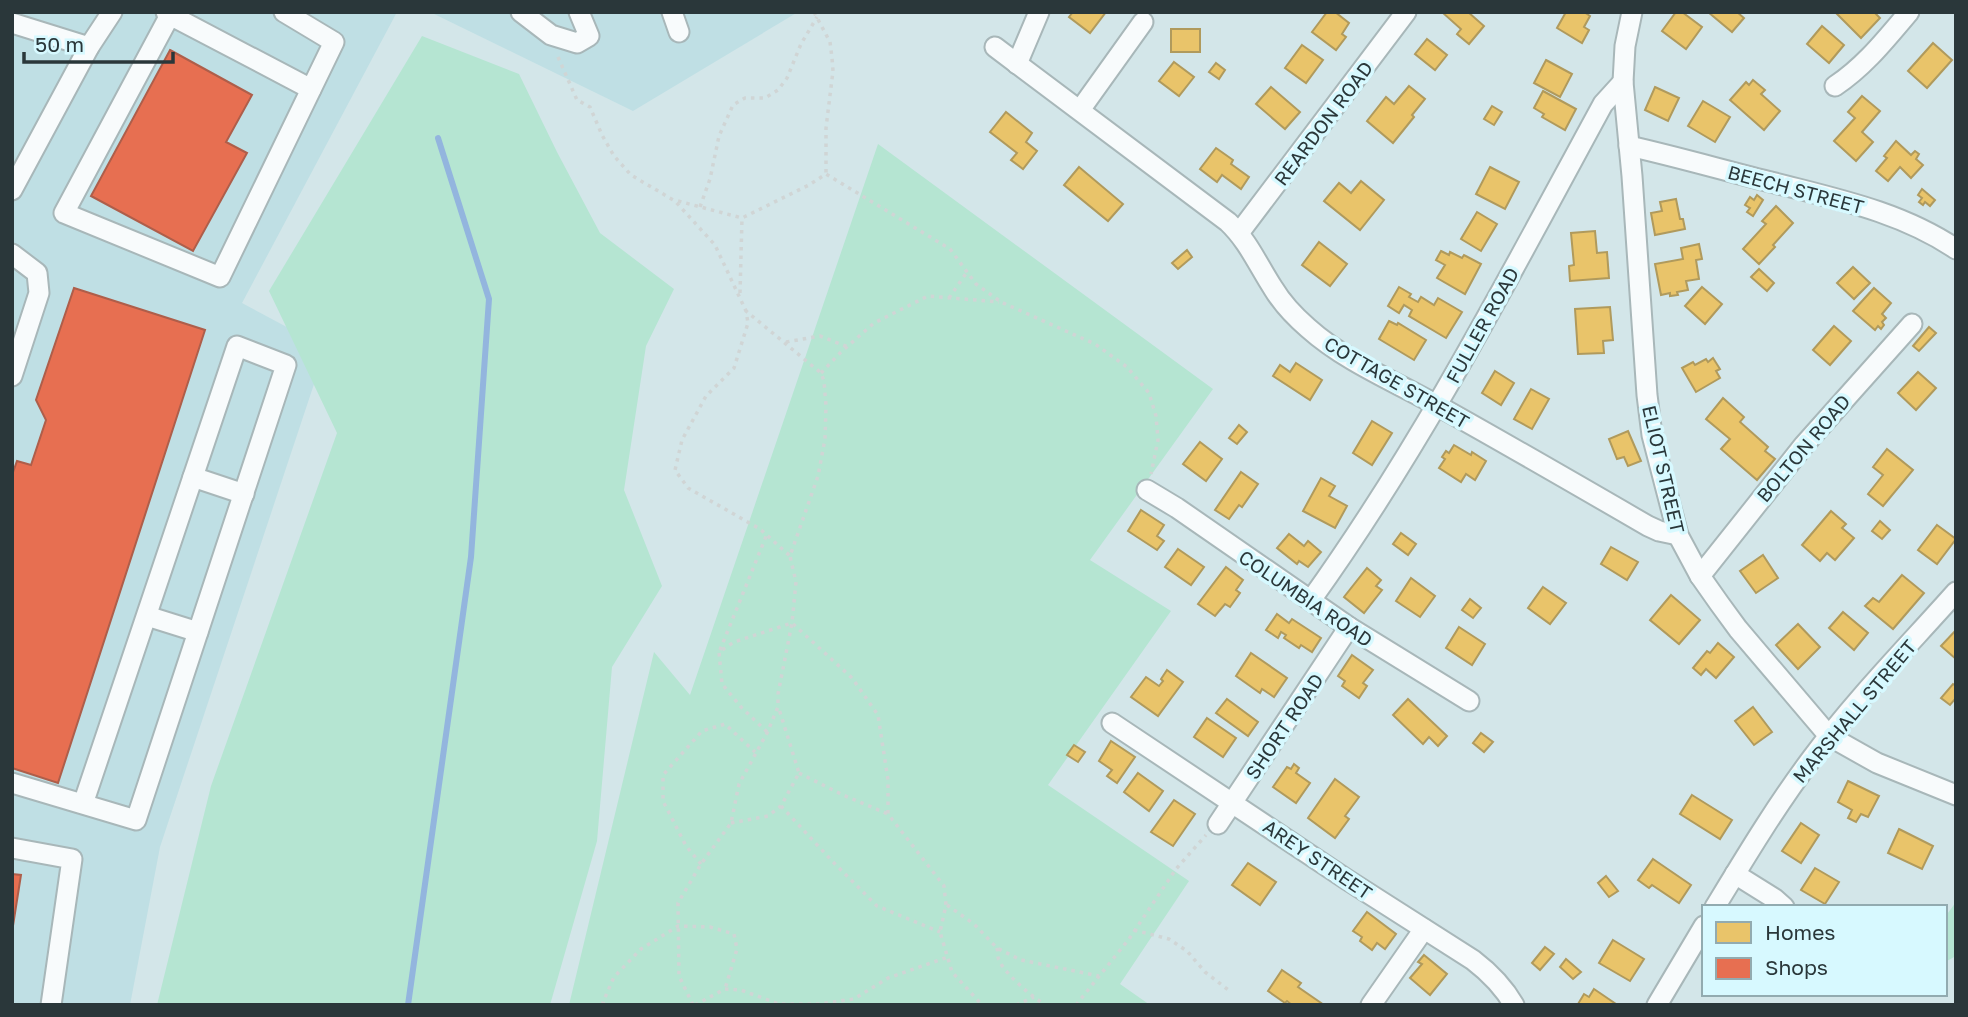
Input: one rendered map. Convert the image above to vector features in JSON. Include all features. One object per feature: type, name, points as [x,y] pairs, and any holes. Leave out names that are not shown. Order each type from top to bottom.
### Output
[{"type":"street","points":[[12,190],[89,47],[112,12]]},
{"type":"street","points":[[284,12],[334,42],[220,277],[64,213],[168,13],[311,89]]},
{"type":"street","points":[[521,12],[551,35],[577,44],[589,36],[579,12]]},
{"type":"street","points":[[672,12],[679,32]]},
{"type":"street","points":[[1017,64],[1039,12]]},
{"type":"street","name":"REARDON ROAD","points":[[1239,233],[1406,12]]},
{"type":"street","name":"ELIOT STREET","points":[[1632,12],[1625,46],[1623,82],[1647,395],[1653,435],[1678,535],[1700,576],[1738,629],[1829,736],[1877,762],[1956,795]]},
{"type":"street","points":[[1835,86],[1866,62],[1909,12]]},
{"type":"street","points":[[1080,110],[1143,22]]},
{"type":"street","points":[[12,23],[89,47]]},
{"type":"street","name":"COTTAGE STREET","points":[[995,47],[1228,222],[1239,233],[1283,303],[1310,330],[1361,365],[1648,526],[1678,535]]},
{"type":"street","name":"FULLER ROAD","points":[[1311,600],[1359,533],[1438,406],[1603,104],[1623,82]]},
{"type":"street","name":"BEECH STREET","points":[[1629,146],[1864,206],[1914,225],[1956,248]]},
{"type":"street","points":[[12,254],[37,273],[39,293],[12,376]]},
{"type":"street","name":"BOLTON ROAD","points":[[1700,576],[1804,445],[1912,324]]},
{"type":"street","points":[[12,783],[136,820],[286,365],[237,346],[83,804]]},
{"type":"street","points":[[193,477],[244,494]]},
{"type":"street","name":"COLUMBIA ROAD","points":[[1147,490],[1349,627],[1469,701]]},
{"type":"street","name":"MARSHALL STREET","points":[[1716,905],[1783,798],[1829,736],[1956,592]]},
{"type":"street","points":[[146,617],[198,632]]},
{"type":"street","name":"SHORT ROAD","points":[[1218,824],[1349,627]]},
{"type":"street","name":"AREY STREET","points":[[1112,723],[1473,960],[1488,971],[1514,1005]]},
{"type":"street","points":[[12,848],[72,859],[51,1005]]},
{"type":"street","points":[[1735,874],[1782,905]]},
{"type":"street","points":[[1371,1005],[1424,929]]},
{"type":"street","points":[[1657,1005],[1702,929]]},
{"type":"path","points":[[815,15],[830,42],[833,71],[826,128],[826,174]]},
{"type":"path","points":[[700,207],[710,179],[719,136],[733,105],[745,98],[765,98],[778,90],[787,78],[815,15]]},
{"type":"path","points":[[551,35],[577,100],[590,107],[614,156],[631,175],[675,201],[742,218],[826,174]]},
{"type":"path","points":[[826,174],[950,249],[976,284],[1001,302],[1095,344],[1127,367],[1149,393],[1156,416],[1158,440],[1147,490]]},
{"type":"path","points":[[675,201],[715,245],[747,311],[748,323],[734,368],[706,396],[682,440],[675,470],[688,488],[767,534],[790,556]]},
{"type":"path","points":[[740,295],[742,218]]},
{"type":"path","points":[[949,298],[967,272]]},
{"type":"path","points":[[821,373],[874,323],[928,296],[1001,302]]},
{"type":"path","points":[[747,311],[821,373],[824,381],[825,439],[818,476],[790,556],[796,582],[792,622],[778,694],[778,707],[800,773],[888,814],[944,886],[946,905],[940,932],[952,972],[982,1005]]},
{"type":"path","points":[[785,342],[820,336],[848,347]]},
{"type":"path","points":[[767,534],[719,652],[722,684],[767,733]]},
{"type":"path","points":[[719,652],[734,642],[792,622]]},
{"type":"path","points":[[792,622],[852,678],[878,715],[888,780],[888,814]]},
{"type":"path","points":[[778,707],[739,784],[731,823],[701,864],[678,903],[679,976],[694,1005],[725,989],[741,990],[779,1004],[820,1004],[854,999],[888,978],[948,957]]},
{"type":"path","points":[[701,864],[686,846],[663,801],[663,775],[702,731],[725,724],[755,752]]},
{"type":"path","points":[[731,823],[768,816],[781,806],[800,773]]},
{"type":"path","points":[[781,806],[877,906],[940,932]]},
{"type":"path","points":[[1076,1005],[1134,930],[1176,869],[1218,824]]},
{"type":"path","points":[[946,905],[974,924],[997,948],[1021,960],[1098,976]]},
{"type":"path","points":[[604,1005],[614,977],[641,949],[678,926],[710,927],[734,933],[737,948],[725,989]]},
{"type":"path","points":[[1134,930],[1169,940],[1187,951],[1205,972],[1231,992]]},
{"type":"path","points":[[997,948],[999,961],[1021,987],[1046,1005]]},
{"type":"path","points":[[1016,1005],[1034,997]]},
{"type":"shaded area","points":[[12,12],[397,12],[242,303],[326,348],[160,847],[130,1005],[12,1005]]},
{"type":"shaded area","points":[[430,12],[798,12],[633,111]]},
{"type":"green space","points":[[422,36],[519,74],[600,233],[674,289],[646,346],[624,490],[662,586],[612,667],[597,841],[550,1005],[157,1005],[211,786],[337,433],[269,291]]},
{"type":"green space","points":[[878,144],[1213,389],[1090,560],[1171,611],[1048,785],[1189,881],[1120,984],[1150,1005],[569,1005],[654,652],[690,695]]},
{"type":"green space","points":[[1956,902],[1956,956],[1947,961],[1947,914]]},
{"type":"building: Homes","points":[[1073,12],[1106,12],[1090,33],[1069,17]]},
{"type":"building: Homes","points":[[1327,12],[1335,12],[1349,23],[1342,34],[1346,37],[1336,50],[1312,32]]},
{"type":"building: Homes","points":[[1468,12],[1484,26],[1469,44],[1457,34],[1461,29],[1443,13]]},
{"type":"building: Homes","points":[[1566,12],[1584,12],[1590,16],[1584,27],[1589,30],[1582,43],[1557,28]]},
{"type":"building: Homes","points":[[1676,12],[1682,12],[1702,27],[1686,49],[1662,31]]},
{"type":"building: Homes","points":[[1708,12],[1737,12],[1744,18],[1732,32]]},
{"type":"building: Homes","points":[[1835,12],[1874,12],[1880,18],[1861,38]]},
{"type":"building: Homes","points":[[1822,26],[1844,45],[1829,63],[1807,44]]},
{"type":"building: Homes","points":[[1171,29],[1200,29],[1200,52],[1171,52]]},
{"type":"building: Homes","points":[[1427,39],[1447,55],[1435,70],[1415,54]]},
{"type":"building: Homes","points":[[1933,43],[1952,60],[1927,88],[1908,71]]},
{"type":"building: Homes","points":[[1302,45],[1323,60],[1306,83],[1285,68]]},
{"type":"building: Homes","points":[[1546,60],[1572,74],[1560,97],[1534,83]]},
{"type":"building: Homes","points":[[1174,62],[1194,77],[1179,96],[1159,81]]},
{"type":"building: Homes","points":[[1216,63],[1225,70],[1219,79],[1209,72]]},
{"type":"building: Homes","points":[[1753,80],[1765,90],[1761,94],[1780,111],[1764,130],[1730,100],[1746,82],[1749,85]]},
{"type":"building: Homes","points":[[1409,86],[1425,99],[1393,143],[1367,121],[1386,97],[1394,104]]},
{"type":"building: Homes","points":[[1271,87],[1300,112],[1285,129],[1256,104]]},
{"type":"building: Homes","points":[[1655,87],[1679,98],[1668,121],[1645,110]]},
{"type":"building: Homes","points":[[1543,91],[1576,109],[1565,130],[1542,117],[1544,114],[1534,108]]},
{"type":"building: Homes","points":[[1862,96],[1880,111],[1862,132],[1873,142],[1856,161],[1834,141],[1855,118],[1848,112]]},
{"type":"building: Homes","points":[[1703,101],[1730,117],[1715,142],[1688,126]]},
{"type":"building: Homes","points":[[1492,106],[1502,112],[1494,125],[1484,119]]},
{"type":"building: Homes","points":[[1006,112],[1032,133],[1026,142],[1037,151],[1023,169],[1011,160],[1017,153],[990,132]]},
{"type":"building: Homes","points":[[1896,141],[1911,155],[1915,151],[1919,154],[1916,159],[1923,165],[1911,178],[1900,167],[1888,181],[1876,171]]},
{"type":"building: Homes","points":[[1216,148],[1233,160],[1231,164],[1249,177],[1241,189],[1222,175],[1217,182],[1200,169]]},
{"type":"building: Homes","points":[[1079,167],[1123,204],[1108,221],[1064,185]]},
{"type":"building: Homes","points":[[1490,167],[1519,182],[1505,209],[1476,194]]},
{"type":"building: Homes","points":[[1361,181],[1384,200],[1360,230],[1324,201],[1339,183],[1351,193]]},
{"type":"building: Homes","points":[[1922,189],[1935,200],[1930,206],[1919,202],[1922,198],[1918,195]]},
{"type":"building: Homes","points":[[1757,195],[1763,200],[1753,216],[1747,212],[1750,208],[1745,205],[1750,197],[1754,200]]},
{"type":"building: Homes","points":[[1676,199],[1685,229],[1655,235],[1651,213],[1662,211],[1660,202]]},
{"type":"building: Homes","points":[[1776,206],[1793,223],[1759,264],[1743,249],[1766,224],[1762,221]]},
{"type":"building: Homes","points":[[1477,212],[1497,224],[1481,251],[1461,239]]},
{"type":"building: Homes","points":[[1595,231],[1597,253],[1607,252],[1609,278],[1570,281],[1569,266],[1574,265],[1571,233]]},
{"type":"building: Homes","points":[[1319,242],[1347,264],[1330,286],[1302,265]]},
{"type":"building: Homes","points":[[1699,244],[1702,259],[1696,260],[1699,279],[1686,281],[1688,290],[1677,292],[1678,295],[1661,295],[1655,264],[1683,259],[1681,248]]},
{"type":"building: Homes","points":[[1187,250],[1192,257],[1178,269],[1172,263]]},
{"type":"building: Homes","points":[[1441,251],[1462,258],[1464,255],[1481,264],[1465,294],[1437,278],[1445,265],[1436,260]]},
{"type":"building: Homes","points":[[1853,267],[1870,283],[1854,299],[1837,283]]},
{"type":"building: Homes","points":[[1759,269],[1774,283],[1767,291],[1751,277]]},
{"type":"building: Homes","points":[[1399,287],[1418,302],[1421,297],[1434,305],[1438,298],[1462,312],[1446,338],[1409,316],[1412,310],[1404,305],[1399,313],[1388,306]]},
{"type":"building: Homes","points":[[1702,287],[1722,304],[1705,324],[1685,306]]},
{"type":"building: Homes","points":[[1874,288],[1891,303],[1882,314],[1886,318],[1882,322],[1884,325],[1875,330],[1853,311]]},
{"type":"building: Homes","points":[[1610,307],[1613,340],[1603,341],[1604,353],[1578,354],[1575,309]]},
{"type":"building: Homes","points":[[1389,321],[1397,325],[1398,323],[1426,340],[1414,360],[1379,339]]},
{"type":"building: Homes","points":[[1834,326],[1851,341],[1830,365],[1813,350]]},
{"type":"building: Homes","points":[[1929,327],[1936,333],[1919,351],[1913,346]]},
{"type":"building: Homes","points":[[1713,358],[1720,369],[1716,371],[1720,378],[1696,392],[1682,368],[1693,362],[1695,365]]},
{"type":"building: Homes","points":[[1296,363],[1322,380],[1310,400],[1273,376],[1280,365],[1290,372]]},
{"type":"building: Homes","points":[[1495,371],[1514,383],[1501,405],[1482,393]]},
{"type":"building: Homes","points":[[1918,372],[1936,388],[1916,410],[1898,393]]},
{"type":"building: Homes","points":[[1531,389],[1549,399],[1532,429],[1514,419]]},
{"type":"building: Homes","points":[[1723,398],[1744,417],[1740,422],[1768,447],[1765,451],[1775,459],[1757,480],[1721,449],[1730,439],[1706,419]]},
{"type":"building: Homes","points":[[1372,421],[1392,433],[1372,465],[1353,453]]},
{"type":"building: Homes","points":[[1239,425],[1247,432],[1237,444],[1229,438]]},
{"type":"building: Homes","points":[[1628,431],[1641,461],[1628,466],[1624,457],[1617,459],[1609,439]]},
{"type":"building: Homes","points":[[1200,442],[1222,459],[1206,481],[1183,464]]},
{"type":"building: Homes","points":[[1454,445],[1486,461],[1475,480],[1466,474],[1461,482],[1439,468],[1445,459],[1442,457],[1446,451],[1449,453]]},
{"type":"building: Homes","points":[[1887,449],[1913,470],[1883,506],[1868,494],[1883,475],[1873,467]]},
{"type":"building: Homes","points":[[1241,472],[1258,484],[1242,507],[1239,505],[1229,519],[1215,510]]},
{"type":"building: Homes","points":[[1321,478],[1335,486],[1329,496],[1347,506],[1335,528],[1303,511]]},
{"type":"building: Homes","points":[[1141,510],[1164,525],[1157,536],[1164,541],[1157,550],[1128,531]]},
{"type":"building: Homes","points":[[1831,511],[1846,524],[1842,528],[1854,538],[1835,560],[1827,553],[1820,561],[1802,545]]},
{"type":"building: Homes","points":[[1880,521],[1890,530],[1882,539],[1872,531]]},
{"type":"building: Homes","points":[[1937,525],[1956,539],[1937,564],[1918,550]]},
{"type":"building: Homes","points":[[1401,533],[1416,544],[1408,555],[1393,544]]},
{"type":"building: Homes","points":[[1289,534],[1304,546],[1308,541],[1321,552],[1308,567],[1299,561],[1297,564],[1277,548]]},
{"type":"building: Homes","points":[[1611,547],[1638,562],[1627,580],[1601,564]]},
{"type":"building: Homes","points":[[1178,549],[1204,567],[1191,585],[1165,567]]},
{"type":"building: Homes","points":[[1763,555],[1778,578],[1756,593],[1740,571]]},
{"type":"building: Homes","points":[[1226,567],[1243,580],[1236,590],[1240,593],[1230,607],[1225,604],[1215,616],[1198,604]]},
{"type":"building: Homes","points":[[1367,568],[1381,580],[1376,586],[1382,590],[1364,613],[1344,597]]},
{"type":"building: Homes","points":[[1902,575],[1924,593],[1893,629],[1865,606],[1873,598],[1879,602]]},
{"type":"building: Homes","points":[[1411,578],[1435,596],[1420,617],[1396,601]]},
{"type":"building: Homes","points":[[1543,587],[1566,603],[1550,624],[1528,608]]},
{"type":"building: Homes","points":[[1671,595],[1700,620],[1679,644],[1650,620]]},
{"type":"building: Homes","points":[[1470,599],[1481,608],[1473,618],[1462,610]]},
{"type":"building: Homes","points":[[1843,612],[1868,633],[1854,650],[1829,628]]},
{"type":"building: Homes","points":[[1277,614],[1289,623],[1292,619],[1321,638],[1312,652],[1301,645],[1299,648],[1284,638],[1286,635],[1281,632],[1278,638],[1266,630]]},
{"type":"building: Homes","points":[[1798,624],[1820,647],[1798,669],[1776,645]]},
{"type":"building: Homes","points":[[1459,627],[1485,644],[1472,665],[1446,648]]},
{"type":"building: Homes","points":[[1956,630],[1956,659],[1941,646]]},
{"type":"building: Homes","points":[[1718,643],[1734,657],[1716,678],[1706,669],[1701,675],[1693,668],[1707,651],[1710,653]]},
{"type":"building: Homes","points":[[1251,653],[1287,678],[1274,697],[1262,689],[1260,693],[1236,676]]},
{"type":"building: Homes","points":[[1352,655],[1373,670],[1363,683],[1367,686],[1359,698],[1342,686],[1345,681],[1338,676]]},
{"type":"building: Homes","points":[[1167,670],[1183,682],[1158,716],[1131,697],[1146,677],[1159,686]]},
{"type":"building: Homes","points":[[1953,684],[1956,686],[1956,698],[1950,705],[1941,698]]},
{"type":"building: Homes","points":[[1227,699],[1258,722],[1248,736],[1216,713]]},
{"type":"building: Homes","points":[[1408,699],[1447,736],[1438,746],[1429,737],[1423,744],[1393,715]]},
{"type":"building: Homes","points":[[1753,707],[1772,732],[1754,745],[1735,721]]},
{"type":"building: Homes","points":[[1207,718],[1236,738],[1223,757],[1194,737]]},
{"type":"building: Homes","points":[[1481,733],[1493,742],[1484,752],[1473,743]]},
{"type":"building: Homes","points":[[1111,741],[1135,757],[1117,783],[1107,776],[1112,770],[1099,761]]},
{"type":"building: Homes","points":[[1074,745],[1085,752],[1078,762],[1067,755]]},
{"type":"building: Homes","points":[[1294,764],[1299,768],[1296,773],[1310,783],[1296,803],[1273,787],[1287,767],[1291,769]]},
{"type":"building: Homes","points":[[1138,773],[1163,791],[1149,811],[1124,792]]},
{"type":"building: Homes","points":[[1335,779],[1359,797],[1345,816],[1349,819],[1335,838],[1308,818]]},
{"type":"building: Homes","points":[[1848,781],[1879,796],[1868,817],[1861,814],[1856,822],[1848,818],[1852,810],[1838,802]]},
{"type":"building: Homes","points":[[1692,795],[1732,820],[1720,839],[1680,814]]},
{"type":"building: Homes","points":[[1174,800],[1195,814],[1173,846],[1151,832]]},
{"type":"building: Homes","points":[[1801,823],[1819,835],[1801,863],[1782,851]]},
{"type":"building: Homes","points":[[1899,829],[1933,846],[1922,869],[1888,853]]},
{"type":"building: Homes","points":[[1653,859],[1691,885],[1679,903],[1652,885],[1649,888],[1638,880]]},
{"type":"building: Homes","points":[[1248,863],[1276,882],[1260,905],[1232,885]]},
{"type":"building: Homes","points":[[1815,868],[1839,882],[1825,904],[1801,890]]},
{"type":"building: Homes","points":[[1606,876],[1618,891],[1609,897],[1598,883]]},
{"type":"building: Homes","points":[[1367,912],[1396,934],[1385,949],[1377,943],[1372,950],[1360,941],[1362,937],[1353,931]]},
{"type":"building: Homes","points":[[1613,940],[1644,959],[1630,981],[1599,963]]},
{"type":"building: Homes","points":[[1545,947],[1554,954],[1540,970],[1532,963]]},
{"type":"building: Homes","points":[[1424,955],[1447,974],[1430,995],[1410,978],[1422,964],[1418,962]]},
{"type":"building: Homes","points":[[1566,959],[1581,972],[1573,979],[1560,967]]},
{"type":"building: Homes","points":[[1282,970],[1301,983],[1298,987],[1324,1005],[1292,1005],[1268,991]]},
{"type":"building: Homes","points":[[1594,989],[1616,1005],[1578,1004],[1584,994],[1589,997]]},
{"type":"building: Shops","points":[[170,50],[252,95],[226,142],[247,153],[193,251],[91,196]]},
{"type":"building: Shops","points":[[74,288],[205,330],[58,783],[12,768],[12,475],[17,461],[31,465],[46,420],[36,400]]},
{"type":"building: Shops","points":[[12,874],[21,875],[12,932]]},
{"type":"waterway","points":[[408,1005],[471,557],[489,299],[438,138]]}]
